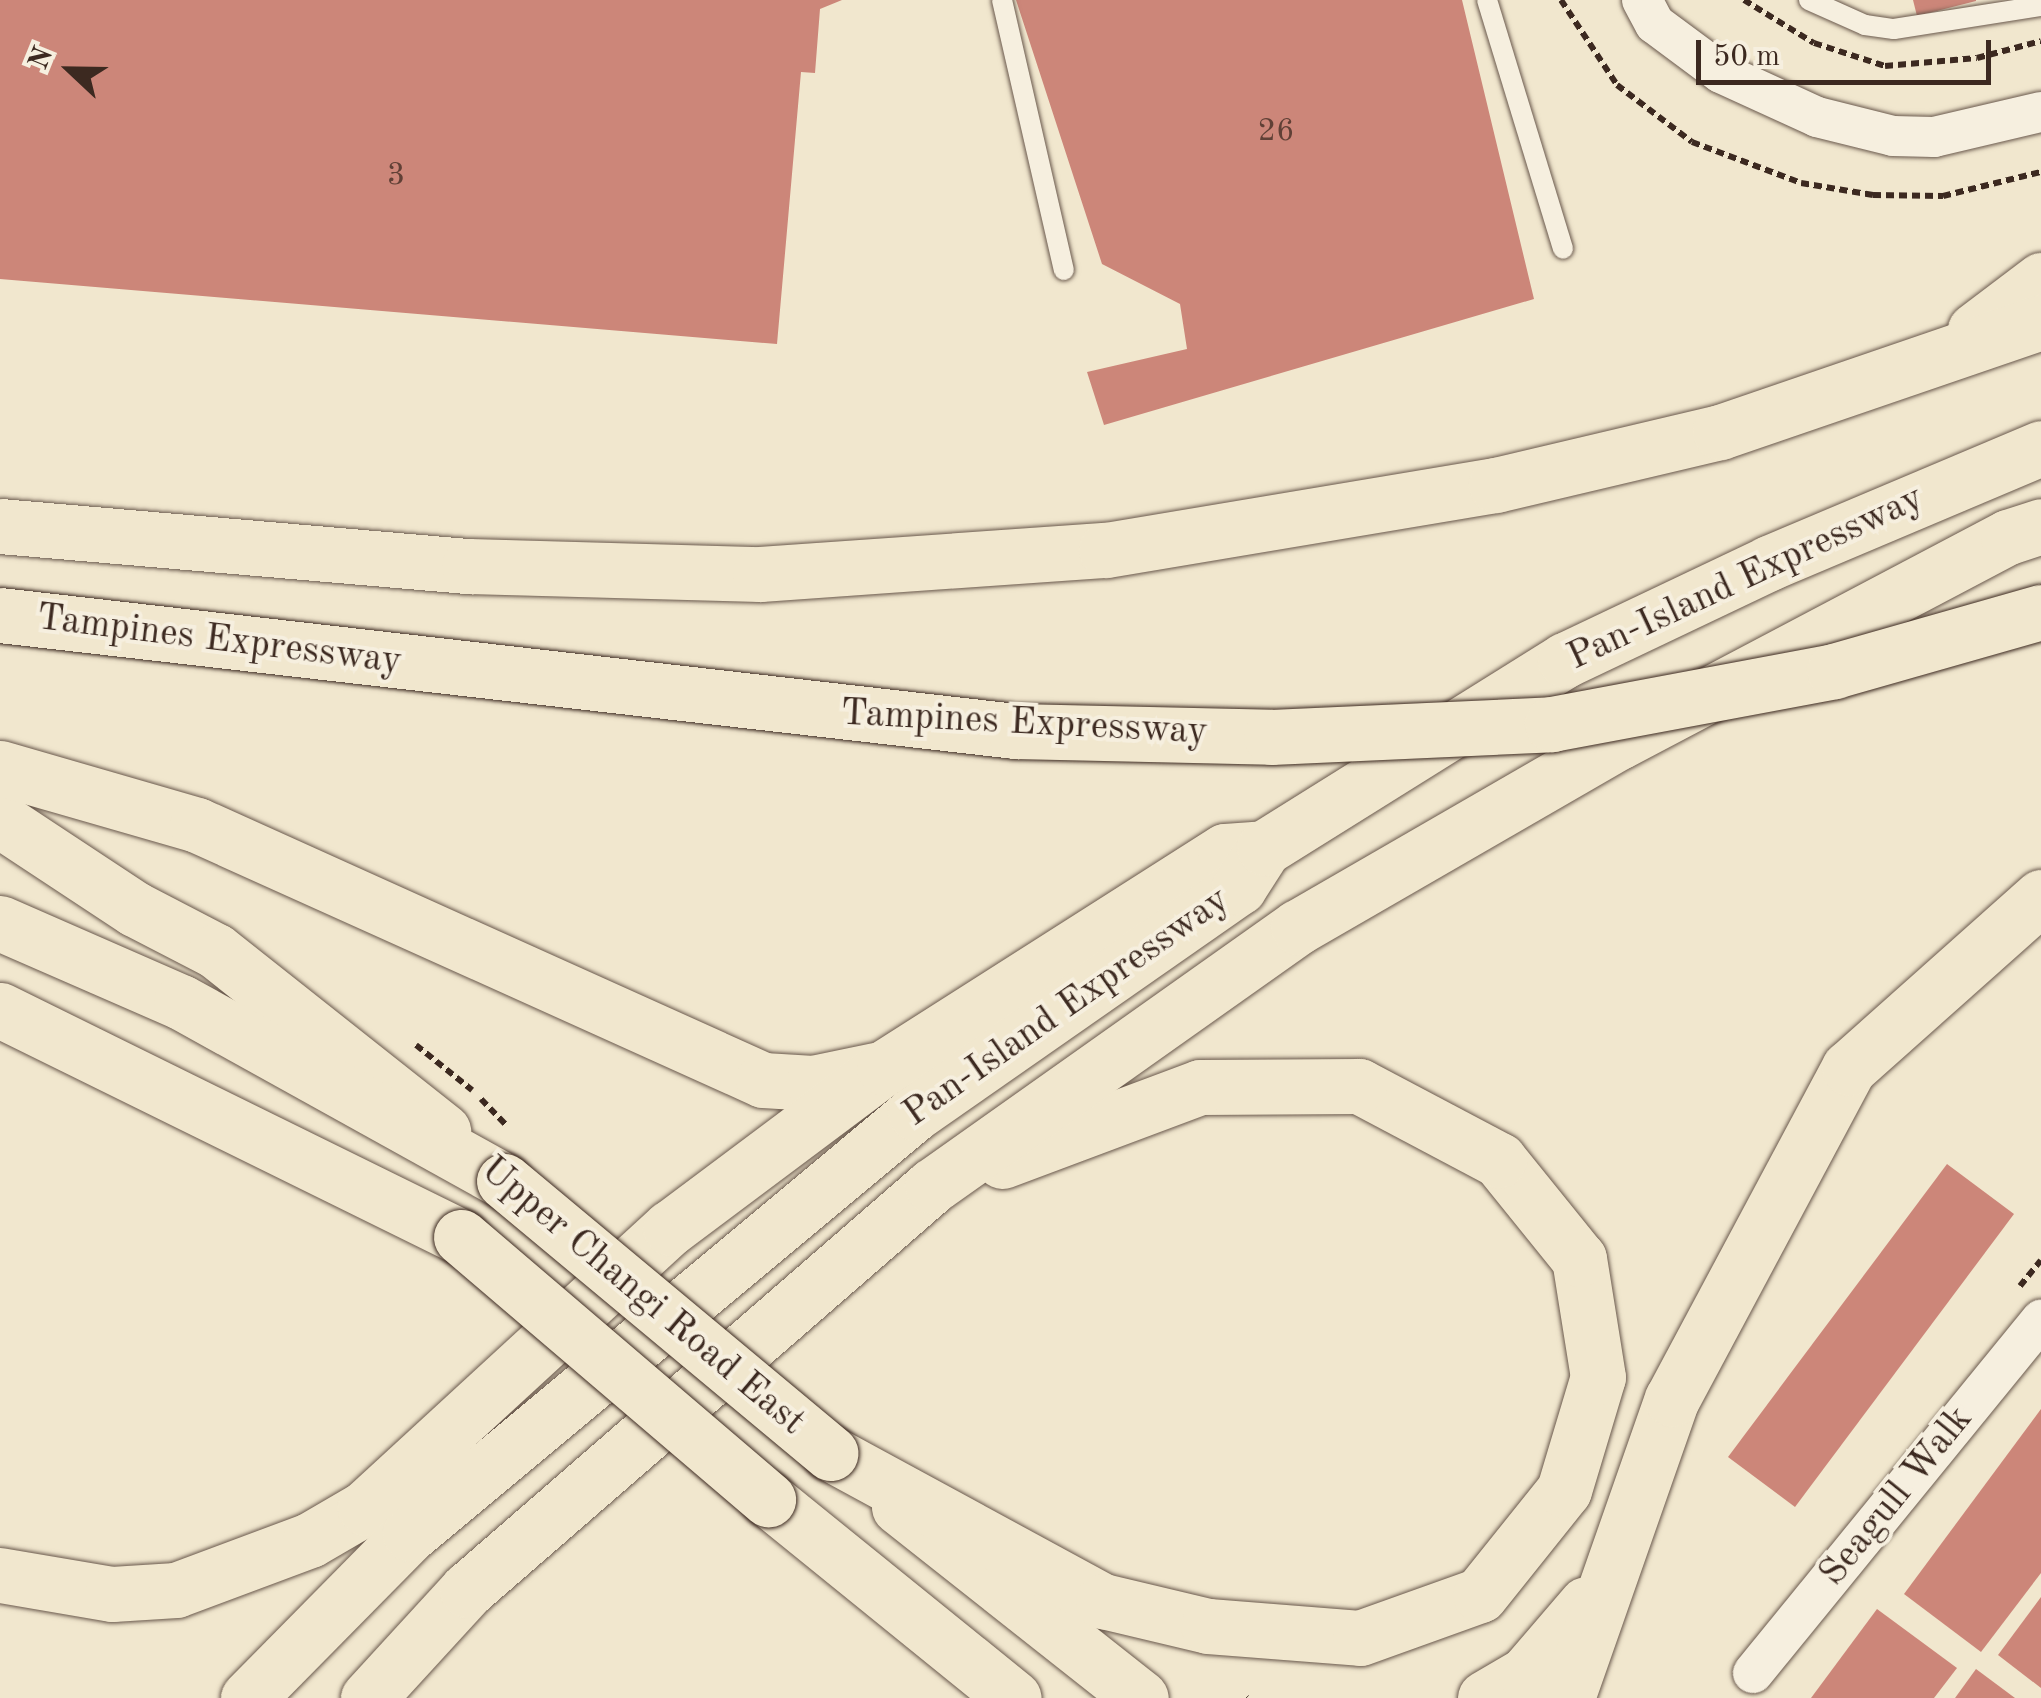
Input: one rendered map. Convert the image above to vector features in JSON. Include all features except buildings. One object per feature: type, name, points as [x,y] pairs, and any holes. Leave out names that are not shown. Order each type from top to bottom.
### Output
[{"type":"main road","points":[[1932,360],[2041,280]]},
{"type":"main road","points":[[0,526],[469,566],[760,574],[1106,550],[1496,485],[1720,432],[2041,322]]},
{"type":"main road","name":"Pan-Island Expressway","points":[[248,1698],[410,1534],[916,1114],[1239,887],[1264,848],[1565,660],[1769,563],[2041,448]]},
{"type":"main road","name":"Pan-Island Expressway","points":[[368,1698],[467,1590],[932,1186],[1298,927],[1619,742],[2008,537],[2041,526]]},
{"type":"main road","name":"Tampines Expressway","points":[[0,615],[1014,731],[1271,738],[1552,724],[1834,671],[2041,612]]},
{"type":"main road","points":[[0,768],[197,825],[763,1080],[813,1084],[884,1068]]},
{"type":"main road","name":"Upper Changi Road East","points":[[0,820],[135,909],[216,951],[286,1002],[830,1453],[1140,1698]]},
{"type":"main road","points":[[0,1575],[112,1594],[176,1590],[310,1540],[365,1508],[670,1228],[884,1068],[1224,851],[1264,848]]},
{"type":"main road","name":"Upper Changi Road East","points":[[0,863],[135,909]]},
{"type":"main road","points":[[1566,1698],[1672,1399],[1849,1068],[2041,897]]},
{"type":"main road","points":[[0,923],[181,1002],[504,1180]]},
{"type":"main road","name":"Upper Changi Road East","points":[[0,1010],[462,1237],[768,1498],[1014,1698]]},
{"type":"main road","points":[[830,1453],[1104,1601],[1208,1626],[1360,1638],[1480,1595],[1564,1490],[1598,1376],[1579,1259],[1498,1160],[1360,1086],[1200,1087],[932,1186]]},
{"type":"main road","points":[[1486,1698],[1526,1674],[1604,1583]]},
{"type":"street","points":[[1642,0],[1656,24],[1721,73],[1818,117],[1892,136],[1934,137],[2041,112]]},
{"type":"street","name":"Seagull Walk","points":[[1753,1672],[2041,1320]]},
{"type":"lane","points":[[1002,0],[1064,270]]},
{"type":"lane","points":[[1487,0],[1562,249]]},
{"type":"lane","points":[[1809,0],[1865,25],[1894,29],[2041,6]]},
{"type":"path","points":[[1562,0],[1617,85],[1692,142],[1802,183],[1872,195],[1943,196],[2041,172]]}]
